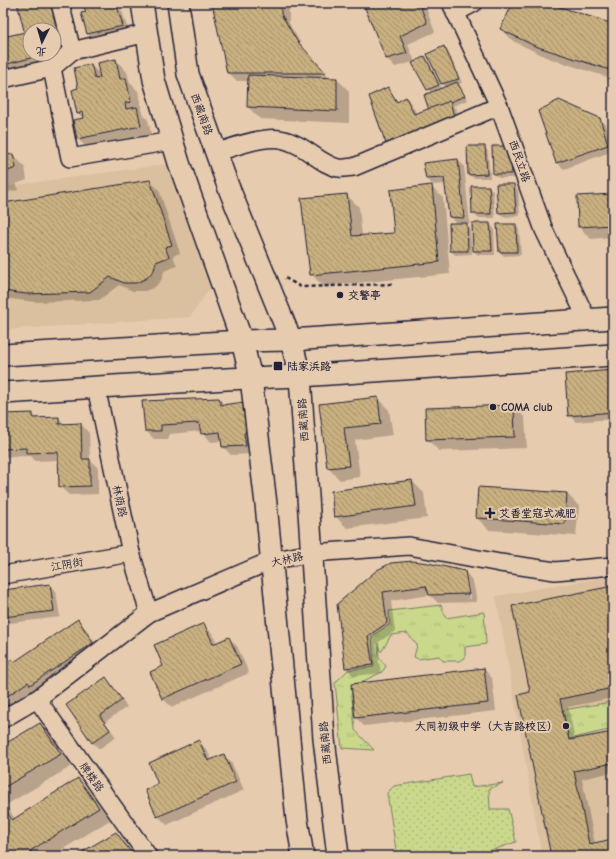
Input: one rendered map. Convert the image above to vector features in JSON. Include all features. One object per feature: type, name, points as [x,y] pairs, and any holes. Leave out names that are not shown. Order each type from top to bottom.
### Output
[{"type":"main road","points":[[142,3],[154,80],[172,141],[242,341],[251,378],[297,820],[303,856]]},
{"type":"main road","name":"西藏南路","points":[[178,3],[188,74],[216,153],[291,340],[300,376],[324,739],[338,856]]},
{"type":"main road","points":[[3,355],[242,341],[291,340],[613,318]]},
{"type":"main road","points":[[3,393],[300,376],[613,355]]},
{"type":"street","points":[[60,3],[72,51]]},
{"type":"street","points":[[453,8],[474,3]]},
{"type":"street","name":"西民立路","points":[[453,8],[499,106],[544,230],[587,319]]},
{"type":"street","points":[[3,79],[52,68],[72,51],[147,33]]},
{"type":"street","points":[[52,68],[70,158],[172,141]]},
{"type":"street","points":[[216,153],[244,144],[279,139],[303,147],[333,166],[340,168],[354,167],[499,106]]},
{"type":"street","name":"林荫路","points":[[96,387],[131,553],[149,613]]},
{"type":"street","name":"大林路","points":[[3,719],[37,699],[149,613],[270,562],[312,553],[409,546],[500,563],[556,571],[613,566]]},
{"type":"street","name":"江阴街","points":[[3,575],[131,553]]},
{"type":"street","name":"牌楼路","points":[[37,699],[148,856]]},
{"type":"path","points":[[265,276],[276,273],[301,287],[392,284]]},
{"type":"shaded area","points":[[167,164],[210,288],[190,317],[3,330],[3,187]]},
{"type":"shaded area","name":"大同初级中学（大吉路校区）","points":[[613,576],[613,856],[542,856],[496,596]]},
{"type":"green space","points":[[441,605],[446,618],[484,612],[486,644],[465,647],[465,658],[459,661],[443,661],[439,656],[418,659],[414,657],[417,645],[407,633],[391,635],[382,651],[380,651],[378,643],[379,658],[386,666],[382,672],[351,687],[355,730],[374,750],[342,748],[335,683],[348,670],[374,667],[372,636],[390,624],[389,611]]},
{"type":"green space","points":[[611,702],[613,712],[613,729],[569,739],[563,710]]},
{"type":"green space","points":[[469,774],[472,787],[503,783],[489,789],[490,809],[508,809],[516,842],[475,856],[397,856],[387,793],[394,786]]},
{"type":"building","points":[[17,3],[52,3],[57,22],[22,23]]},
{"type":"building","points":[[82,3],[116,3],[123,26],[87,34],[81,13],[86,12]]},
{"type":"building","points":[[212,3],[281,3],[281,14],[297,41],[326,73],[227,73]]},
{"type":"building","points":[[363,3],[419,3],[427,23],[400,36],[407,53],[386,59]]},
{"type":"building","points":[[513,3],[548,3],[613,24],[613,71],[535,46],[500,29]]},
{"type":"building","points":[[22,33],[22,60],[3,65],[3,37]]},
{"type":"building","points":[[444,46],[459,79],[441,84],[427,54]]},
{"type":"building","points":[[425,56],[439,85],[427,90],[412,63]]},
{"type":"building","points":[[116,59],[120,79],[126,78],[131,102],[125,103],[126,109],[137,107],[141,126],[77,139],[73,120],[84,118],[83,112],[77,114],[72,90],[78,88],[74,68],[91,64],[95,79],[100,78],[97,63]]},
{"type":"building","points":[[248,75],[337,78],[337,111],[247,107]]},
{"type":"building","points":[[457,82],[465,96],[429,110],[424,95]]},
{"type":"building","points":[[388,87],[397,102],[406,97],[414,114],[450,101],[454,117],[386,144],[369,96]]},
{"type":"building","points":[[559,100],[600,118],[608,145],[556,163],[538,111]]},
{"type":"building","points":[[467,146],[485,146],[487,174],[468,175]]},
{"type":"building","points":[[492,146],[510,146],[512,174],[493,174]]},
{"type":"building","points":[[13,154],[16,168],[5,172],[7,179],[3,180],[3,156]]},
{"type":"building","points":[[458,159],[464,218],[449,217],[444,178],[426,179],[423,163]]},
{"type":"building","points":[[150,180],[172,245],[165,247],[169,257],[156,262],[154,270],[147,278],[136,283],[124,283],[110,277],[90,292],[26,294],[3,291],[3,203]]},
{"type":"building","points":[[496,184],[514,184],[516,212],[498,213]]},
{"type":"building","points":[[432,185],[439,262],[310,275],[301,198],[347,194],[352,236],[394,233],[390,190]]},
{"type":"building","points":[[471,186],[489,186],[491,214],[472,214]]},
{"type":"building","points":[[613,194],[613,225],[578,227],[577,196]]},
{"type":"building","points":[[449,223],[467,223],[468,251],[450,251]]},
{"type":"building","points":[[472,223],[490,223],[492,251],[473,251]]},
{"type":"building","points":[[497,224],[516,224],[517,252],[499,252]]},
{"type":"building","points":[[613,370],[613,412],[568,416],[565,374]]},
{"type":"building","points":[[378,397],[381,424],[344,428],[349,466],[327,468],[319,404]]},
{"type":"building","points":[[219,398],[221,405],[245,402],[249,430],[244,433],[246,446],[222,447],[220,432],[201,434],[199,423],[161,425],[161,431],[145,431],[142,401]]},
{"type":"building","points":[[514,405],[515,437],[426,440],[425,408]]},
{"type":"building","points":[[33,413],[33,418],[59,417],[59,424],[81,423],[82,459],[90,459],[90,486],[59,487],[58,452],[26,453],[26,448],[3,449],[3,414]]},
{"type":"building","points":[[412,480],[416,506],[334,517],[331,491]]},
{"type":"building","points":[[478,487],[567,493],[565,524],[476,518]]},
{"type":"building","points":[[413,561],[465,571],[469,594],[429,595],[426,586],[383,592],[387,623],[368,636],[373,665],[345,668],[337,604],[377,570],[391,563]]},
{"type":"building","points":[[50,584],[54,611],[3,617],[3,590]]},
{"type":"building","name":"大同初级中学（大吉路校区）","points":[[613,586],[613,688],[560,699],[569,740],[613,732],[613,763],[574,771],[589,844],[613,839],[613,856],[551,856],[518,695],[530,692],[512,606]]},
{"type":"building","points":[[78,619],[93,643],[30,685],[28,682],[3,699],[3,666],[12,659],[14,662]]},
{"type":"building","points":[[204,623],[213,644],[229,637],[241,664],[162,699],[150,672],[163,666],[154,645]]},
{"type":"building","points":[[484,668],[488,703],[355,718],[351,684]]},
{"type":"building","points":[[106,677],[122,700],[100,716],[110,730],[92,743],[66,705]]},
{"type":"building","points":[[40,723],[61,754],[3,788],[3,745]]},
{"type":"building","points":[[199,740],[208,761],[224,754],[236,782],[157,817],[145,790],[158,784],[149,763]]},
{"type":"building","points":[[78,778],[99,808],[30,851],[33,856],[3,856],[3,806],[12,820]]},
{"type":"building","points":[[116,832],[134,856],[75,856]]},
{"type":"place","name":"交警亭","points":[[340,295]]},
{"type":"place","name":"陆家浜路","points":[[278,366]]},
{"type":"place","name":"COMA club","points":[[493,407]]},
{"type":"place","name":"艾香堂寇式减肥","points":[[490,513]]},
{"type":"place","name":"大同初级中学（大吉路校区）","points":[[566,726]]}]
